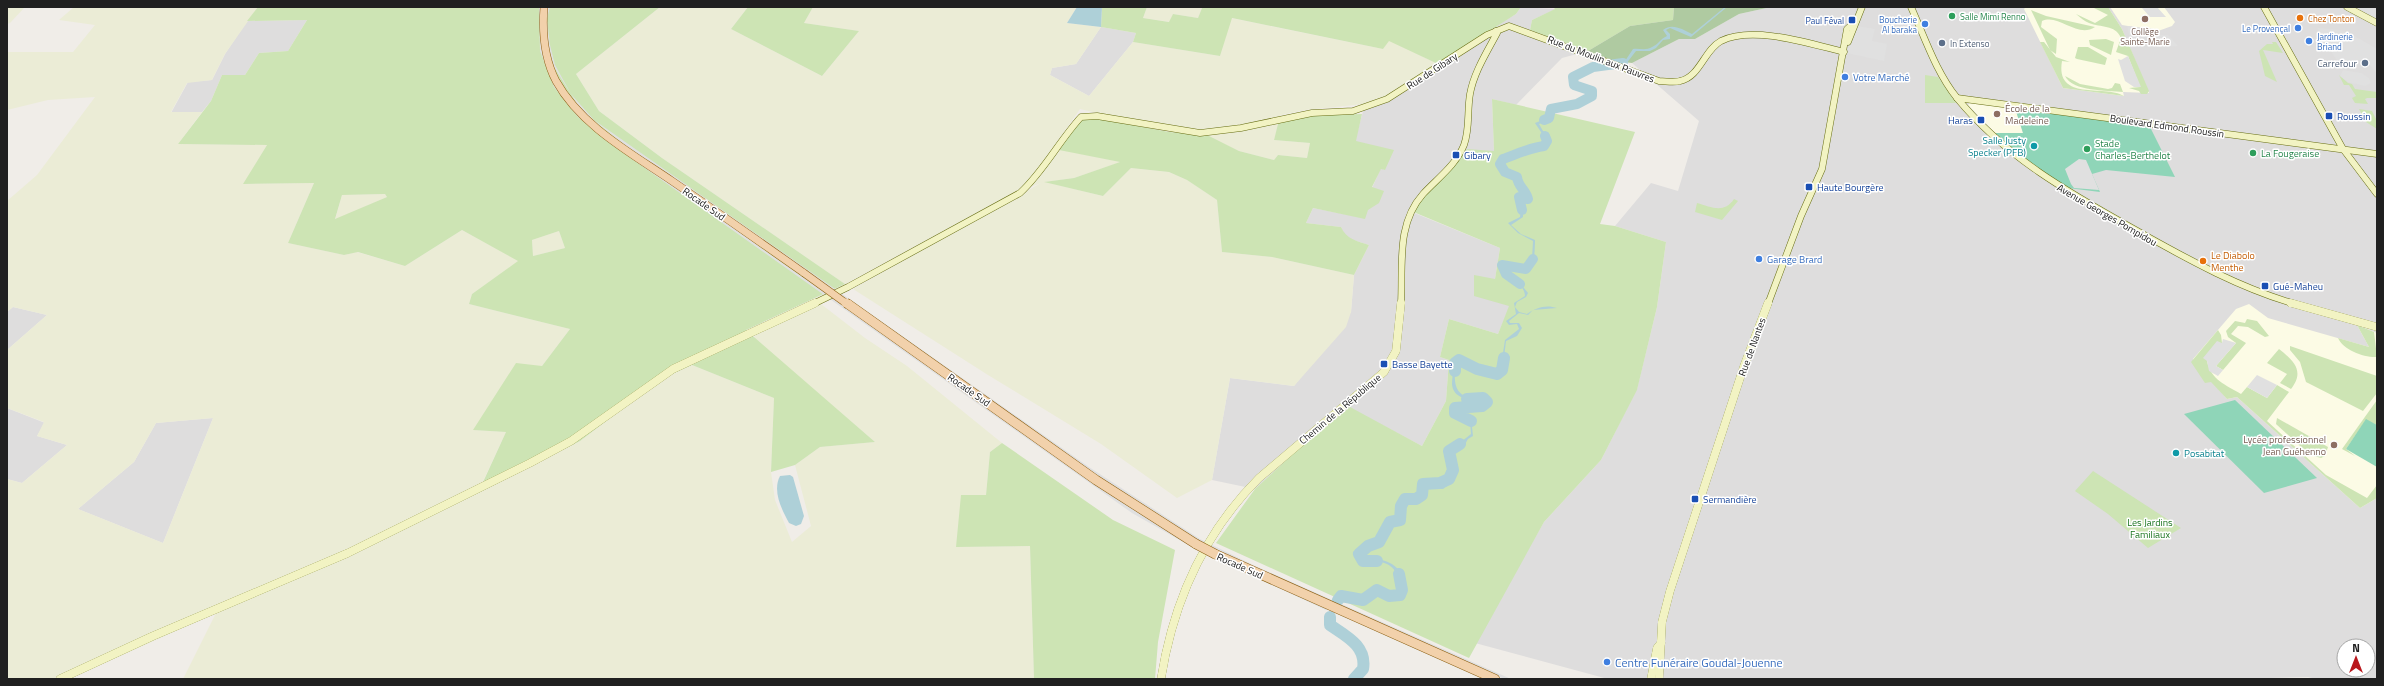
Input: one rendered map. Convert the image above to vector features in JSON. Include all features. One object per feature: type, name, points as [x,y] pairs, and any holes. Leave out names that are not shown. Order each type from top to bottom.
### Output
[{"type":"main road","name":"Rocade Sud","points":[[544,7],[543,36],[548,61],[562,90],[583,115],[636,157],[804,273],[1096,480],[1196,544],[1215,554],[1491,678]]},
{"type":"street","name":"Rue de Nantes","points":[[1659,679],[1662,652],[1662,622],[1670,591],[1744,366],[1801,216],[1822,169],[1844,52],[1862,7]]},
{"type":"street","name":"Avenue Georges Pompidou","points":[[1911,7],[1941,75],[1957,98],[2000,144],[2051,182],[2184,259],[2213,274],[2264,294],[2377,327]]},
{"type":"street","points":[[2264,7],[2343,149],[2377,194]]},
{"type":"street","points":[[2347,7],[2377,23]]},
{"type":"street","name":"Rue du Moulin aux Pauvres","points":[[1509,26],[1659,81],[1683,80],[1700,66],[1707,52],[1717,44],[1735,37],[1786,39],[1844,52]]},
{"type":"street","name":"Rue de Gibary","points":[[60,679],[153,636],[341,555],[530,463],[571,441],[636,393],[673,369],[848,287],[1020,193],[1030,184],[1067,132],[1081,117],[1097,116],[1154,127],[1200,133],[1241,128],[1312,113],[1353,111],[1370,107],[1404,90],[1496,30],[1509,26]]},
{"type":"street","name":"Chemin de la République","points":[[1161,679],[1171,629],[1183,592],[1210,539],[1229,512],[1267,469],[1378,378],[1395,357],[1398,339],[1405,222],[1424,194],[1462,149],[1470,93],[1483,58],[1497,33],[1496,30]]},
{"type":"street","name":"Boulevard Edmond Roussin","points":[[1957,98],[2377,154]]},
{"type":"street","points":[[2352,162],[2356,151]]},
{"type":"street","name":"Rue de Nantes","points":[[1651,679],[1657,648],[1661,643]]},
{"type":"shaded area","points":[[7,7],[25,7],[10,23],[7,24]]},
{"type":"shaded area","points":[[74,7],[258,7],[225,54],[212,80],[187,83],[171,112],[202,112],[178,144],[267,145],[244,184],[314,183],[288,243],[344,255],[357,252],[405,266],[462,230],[519,261],[472,294],[469,304],[570,329],[542,366],[474,430],[506,432],[478,492],[633,399],[661,379],[692,365],[774,398],[771,472],[775,500],[792,542],[811,526],[795,465],[820,447],[875,442],[754,338],[757,332],[821,304],[865,338],[907,366],[1002,443],[990,452],[986,495],[956,547],[1030,546],[1034,679],[183,679],[216,613],[69,679],[7,679],[7,479],[22,483],[67,445],[37,436],[44,422],[7,408],[7,350],[47,315],[13,307],[7,312],[7,201],[37,175],[95,97],[48,100],[7,110],[7,52],[73,52],[95,25],[59,20]],"holes":[[[213,418],[163,543],[78,509],[134,462],[156,423]]]},
{"type":"shaded area","points":[[539,7],[542,7],[540,24],[543,53],[575,111],[764,250],[1082,473],[1177,537],[1328,609],[1326,610],[1199,551],[1132,513],[608,142],[578,117],[554,87],[540,51]]},
{"type":"shaded area","points":[[546,7],[550,7],[547,19],[550,45],[555,65],[571,94],[594,120],[1089,467],[1200,539],[1253,565],[1511,679],[1504,679],[1453,657],[1195,540],[1079,464],[627,147],[581,110],[554,67],[546,41]]},
{"type":"shaded area","points":[[660,7],[748,7],[731,29],[822,76],[859,31],[804,23],[813,7],[1077,7],[1067,23],[1101,27],[1076,64],[1052,68],[1050,75],[1089,96],[1133,42],[1220,56],[1231,18],[1383,49],[1389,40],[1438,64],[1393,93],[1365,104],[1305,110],[1281,115],[1274,140],[1310,143],[1307,158],[1278,155],[1274,160],[1239,151],[1222,143],[1080,109],[1053,148],[1121,162],[1074,178],[1045,182],[1103,196],[1131,168],[1169,172],[1187,180],[1217,200],[1222,252],[1272,257],[1354,275],[1351,312],[1346,327],[1294,386],[1230,378],[1212,480],[1177,498],[1101,444],[988,375],[853,289],[1041,183],[1008,196],[845,284],[662,158],[599,111],[576,74]]},
{"type":"shaded area","points":[[1147,7],[1202,8],[1198,18],[1173,14],[1170,22],[1143,18]]},
{"type":"shaded area","points":[[1521,7],[1556,9],[1532,20],[1530,30],[1588,51],[1562,58],[1516,105],[1492,99],[1494,151],[1412,212],[1500,248],[1495,279],[1510,306],[1498,334],[1449,319],[1440,357],[1449,360],[1446,401],[1422,446],[1350,408],[1295,452],[1255,489],[1212,480],[1230,378],[1294,386],[1351,312],[1354,275],[1369,245],[1350,239],[1344,235],[1341,227],[1306,223],[1313,208],[1364,218],[1372,188],[1381,168],[1385,170],[1355,141],[1365,104],[1516,14]]},
{"type":"shaded area","points":[[1771,7],[2377,7],[2377,679],[2316,679],[2308,677],[2236,679],[1608,679],[1475,643],[1544,522],[1601,460],[1637,389],[1657,307],[1666,242],[1615,226],[1651,183],[1678,191],[1699,121],[1632,63],[1679,39],[1695,39],[1739,14]]},
{"type":"shaded area","points":[[2026,7],[2108,7],[2122,29],[2149,93],[2123,92],[2124,96],[2063,88],[2024,9]]},
{"type":"shaded area","name":"Collège Sainte-Marie","points":[[2110,7],[2164,7],[2175,22],[2172,26],[2158,31],[2122,25]]},
{"type":"shaded area","points":[[2157,7],[2166,17],[2150,17],[2142,8]]},
{"type":"shaded area","points":[[2353,7],[2372,7],[2377,9],[2377,19]]},
{"type":"shaded area","points":[[307,20],[288,51],[259,53],[245,75],[222,75],[211,101],[202,112],[171,113],[188,82],[212,80],[225,54],[247,21]]},
{"type":"shaded area","points":[[1857,26],[1875,29],[1872,41],[1887,44],[1884,61],[1847,53]]},
{"type":"shaded area","points":[[2127,26],[2154,29],[2156,39],[2129,35]]},
{"type":"shaded area","points":[[1101,27],[1136,33],[1133,42],[1089,96],[1050,75],[1052,68],[1076,64]]},
{"type":"shaded area","points":[[2317,28],[2340,30],[2351,34],[2377,49],[2377,74],[2364,58],[2352,65],[2337,61]]},
{"type":"shaded area","points":[[2156,35],[2168,35],[2178,46],[2166,47]]},
{"type":"shaded area","points":[[2128,56],[2141,87],[2134,87],[2125,81],[2118,59],[2121,60]]},
{"type":"shaded area","points":[[2343,70],[2361,73],[2369,78],[2371,83],[2365,86],[2348,82],[2340,76]]},
{"type":"shaded area","name":"École de la Madeleine","points":[[1970,102],[2015,108],[2023,133],[1995,133],[1968,105]]},
{"type":"shaded area","points":[[2079,159],[2086,160],[2099,190],[2074,188],[2071,184],[2065,169]]},
{"type":"shaded area","points":[[385,194],[387,197],[335,220],[342,195]]},
{"type":"shaded area","points":[[559,231],[565,248],[533,256],[532,240]]},
{"type":"shaded area","name":"Lycée professionnel Jean Guéhenno","points":[[2249,304],[2268,318],[2369,347],[2357,325],[2377,333],[2377,498],[2360,508],[2237,397],[2227,399],[2193,359],[2236,309]]},
{"type":"shaded area","points":[[13,307],[47,315],[7,350],[7,312]]},
{"type":"shaded area","points":[[2223,339],[2236,343],[2216,366],[2223,370],[2218,376],[2209,371],[2207,361],[2203,358],[2217,341],[2222,343]]},
{"type":"shaded area","points":[[2257,375],[2277,385],[2267,398],[2247,387]]},
{"type":"shaded area","points":[[7,408],[45,423],[37,436],[67,445],[22,483],[7,479]]},
{"type":"shaded area","points":[[213,418],[163,543],[78,509],[134,462],[156,423]]},
{"type":"green space","points":[[258,7],[660,7],[576,74],[599,111],[662,158],[845,284],[746,330],[875,442],[820,447],[795,465],[771,472],[774,398],[692,365],[661,379],[580,441],[478,493],[506,432],[473,430],[516,363],[542,366],[570,329],[469,304],[472,294],[518,261],[462,230],[405,266],[358,252],[344,255],[288,243],[314,183],[243,184],[267,145],[178,144],[211,101],[222,75],[245,75],[259,53],[288,51],[307,20],[247,21]],"holes":[[[385,194],[387,197],[335,219],[342,195]],[[559,231],[565,248],[533,256],[532,240]]]},
{"type":"green space","points":[[748,7],[813,7],[804,23],[859,31],[822,76],[731,29]]},
{"type":"green space","points":[[1102,7],[1147,7],[1143,18],[1169,22],[1173,14],[1198,18],[1202,8],[1197,7],[1521,7],[1516,14],[1438,64],[1389,41],[1383,49],[1232,18],[1220,56],[1133,42],[1136,33],[1101,27]]},
{"type":"green space","points":[[1553,7],[1674,7],[1673,20],[1630,26],[1588,51],[1530,30],[1532,20],[1555,9]]},
{"type":"green space","points":[[1674,7],[1771,7],[1739,14],[1695,39],[1679,39],[1632,63],[1614,61],[1588,51],[1630,26],[1673,20]]},
{"type":"green space","points":[[2108,7],[2122,29],[2149,91],[2147,94],[2141,94],[2139,91],[2129,88],[2140,87],[2128,56],[2116,52],[2121,38],[2115,30],[2094,25],[2076,14],[2095,23],[2108,15],[2094,8]]},
{"type":"green space","points":[[2031,10],[2046,16],[2095,27],[2088,30],[2082,30],[2055,20],[2048,19],[2042,21],[2041,27],[2057,39],[2056,54],[2050,50]]},
{"type":"green space","points":[[2106,39],[2114,42],[2111,55],[2090,45],[2089,40]]},
{"type":"green space","points":[[2040,42],[2044,42],[2056,57],[2070,62],[2062,61],[2062,74],[2066,82],[2073,87],[2105,91],[2124,96],[2063,88]]},
{"type":"green space","points":[[2272,42],[2276,42],[2283,53],[2263,50],[2277,82],[2265,76],[2259,51],[2267,44],[2273,44]]},
{"type":"green space","points":[[2078,47],[2088,47],[2107,58],[2105,65],[2075,58]]},
{"type":"green space","points":[[1925,75],[1938,77],[1956,103],[1925,103]]},
{"type":"green space","points":[[2339,75],[2348,83],[2352,84],[2355,89],[2377,92],[2377,98],[2365,99],[2368,104],[2355,103],[2352,98],[2356,96],[2349,85],[2344,85]]},
{"type":"green space","points":[[2065,76],[2080,84],[2108,89],[2112,88],[2115,83],[2120,84],[2123,92],[2083,88],[2069,81]]},
{"type":"green space","points":[[1492,99],[1635,132],[1600,224],[1615,226],[1666,242],[1657,307],[1637,390],[1601,460],[1544,522],[1469,658],[1216,543],[1255,489],[1295,452],[1350,407],[1422,446],[1446,401],[1449,360],[1440,357],[1449,319],[1498,334],[1509,306],[1474,296],[1474,275],[1495,279],[1500,248],[1411,211],[1467,149],[1494,151]]},
{"type":"green space","name":"Stade Charles-Berthelot","points":[[2015,108],[2150,127],[2175,177],[2106,170],[2092,174],[2100,192],[2068,188],[2021,156],[1995,133],[2023,133]]},
{"type":"green space","points":[[2359,109],[2372,111],[2377,121],[2377,129],[2366,122]]},
{"type":"green space","points":[[1362,114],[1356,141],[1394,150],[1385,170],[1381,169],[1372,187],[1384,191],[1379,203],[1368,210],[1365,219],[1313,208],[1306,223],[1341,227],[1349,237],[1369,245],[1354,275],[1272,257],[1222,252],[1217,200],[1187,180],[1169,172],[1131,168],[1103,196],[1044,182],[1074,178],[1120,162],[1059,150],[1078,120],[1092,117],[1169,132],[1207,135],[1239,151],[1274,160],[1278,155],[1307,158],[1310,143],[1274,140],[1279,120],[1304,116]]},
{"type":"green space","points":[[1734,199],[1738,201],[1722,220],[1695,212],[1697,203],[1722,208],[1730,204]]},
{"type":"green space","points":[[2247,319],[2257,321],[2269,336],[2265,337],[2248,327],[2238,326],[2231,334],[2246,343],[2223,370],[2216,366],[2236,343],[2228,337],[2226,331],[2235,321],[2245,323]]},
{"type":"green space","points":[[2357,325],[2374,332],[2377,357],[2361,355],[2349,350],[2338,338],[2369,347]]},
{"type":"green space","points":[[2218,330],[2221,335],[2222,343],[2207,361],[2212,373],[2225,385],[2241,394],[2247,387],[2267,398],[2277,385],[2289,392],[2267,421],[2326,475],[2367,498],[2377,485],[2377,498],[2360,508],[2237,397],[2227,399],[2211,382],[2205,383],[2191,362]]},
{"type":"green space","points":[[2290,346],[2377,376],[2377,393],[2363,411],[2306,382],[2300,362],[2290,350]]},
{"type":"green space","points":[[2279,349],[2293,362],[2296,367],[2297,377],[2291,389],[2280,383],[2287,374],[2267,363]]},
{"type":"green space","points":[[2235,400],[2317,478],[2264,493],[2184,414]]},
{"type":"green space","points":[[2377,400],[2377,425],[2366,420],[2346,449],[2355,456],[2342,449]]},
{"type":"green space","points":[[2277,418],[2328,447],[2325,456],[2321,458],[2310,455],[2276,424]]},
{"type":"green space","points":[[2366,419],[2377,425],[2377,467],[2346,449]]},
{"type":"green space","points":[[1002,443],[1113,520],[1175,550],[1158,642],[1155,679],[1034,679],[1030,546],[956,547],[961,495],[986,495],[990,452]]},
{"type":"green space","name":"Les Jardins Familiaux","points":[[2093,471],[2181,528],[2148,548],[2108,514],[2075,491]]},
{"type":"water","points":[[1077,7],[1102,7],[1101,27],[1067,23]]},
{"type":"water","points":[[1725,7],[1727,7],[1691,37],[1670,28],[1666,30],[1670,34],[1670,39],[1663,40],[1656,48],[1650,51],[1636,51],[1626,64],[1617,63],[1625,61],[1633,49],[1650,48],[1663,39],[1667,36],[1663,30],[1666,28],[1673,27],[1685,30],[1692,34]]},
{"type":"water","points":[[1598,66],[1617,66],[1598,67],[1592,72],[1579,77],[1572,83],[1571,80],[1577,74]]},
{"type":"water","points":[[1572,83],[1592,89],[1594,93],[1585,103],[1561,111],[1550,111],[1549,120],[1539,124],[1547,138],[1547,145],[1539,149],[1530,149],[1520,156],[1504,160],[1500,164],[1509,174],[1499,167],[1500,161],[1503,158],[1520,154],[1530,147],[1539,148],[1545,144],[1545,138],[1535,123],[1548,118],[1548,110],[1581,104],[1590,96],[1591,91],[1573,86]]},
{"type":"water","points":[[1510,175],[1517,176],[1518,185],[1525,189],[1531,200],[1519,200],[1523,208],[1523,217],[1511,225],[1521,234],[1535,240],[1535,243],[1534,262],[1528,271],[1521,272],[1504,268],[1505,274],[1501,265],[1521,270],[1528,268],[1532,259],[1533,241],[1518,233],[1508,223],[1520,217],[1521,209],[1517,197],[1527,199],[1524,192],[1516,185],[1516,177]]},
{"type":"water","points":[[1505,274],[1520,283],[1528,293],[1526,297],[1517,302],[1515,307],[1519,312],[1527,314],[1532,311],[1528,315],[1519,313],[1509,321],[1510,323],[1519,323],[1522,328],[1517,336],[1506,341],[1502,374],[1497,376],[1470,370],[1459,362],[1455,365],[1456,385],[1460,393],[1470,398],[1487,395],[1492,401],[1488,405],[1479,409],[1470,409],[1483,406],[1486,402],[1484,398],[1469,399],[1464,398],[1459,396],[1453,389],[1453,364],[1460,360],[1468,366],[1484,373],[1490,374],[1500,372],[1505,340],[1519,329],[1517,324],[1509,325],[1506,321],[1516,314],[1514,303],[1525,296],[1521,287]]},
{"type":"water","points":[[1549,306],[1557,308],[1534,310]]},
{"type":"water","points":[[1454,407],[1470,409],[1455,410],[1455,414],[1453,413]]},
{"type":"water","points":[[1459,416],[1471,418],[1473,436],[1468,439],[1464,446],[1449,453],[1456,461],[1451,483],[1443,489],[1423,486],[1424,497],[1414,503],[1405,501],[1401,510],[1402,519],[1388,526],[1378,547],[1366,549],[1359,557],[1363,560],[1378,559],[1392,564],[1401,574],[1404,589],[1401,588],[1398,576],[1388,565],[1378,561],[1360,561],[1357,555],[1366,546],[1376,545],[1389,522],[1399,520],[1399,510],[1404,499],[1414,500],[1421,494],[1421,484],[1437,486],[1447,481],[1451,472],[1451,467],[1447,453],[1471,434],[1470,421]]},
{"type":"water","points":[[790,475],[793,477],[804,516],[801,524],[796,526],[789,523],[777,494],[780,476]]},
{"type":"waterway","points":[[1544,120],[1549,118],[1551,109],[1577,104],[1592,96],[1592,91],[1574,85],[1573,77],[1593,67],[1623,63]]},
{"type":"waterway","points":[[1522,210],[1519,197],[1528,199],[1527,196],[1517,177],[1505,172],[1500,164],[1503,159],[1544,146],[1547,141],[1545,136]]},
{"type":"waterway","points":[[1520,284],[1506,274],[1502,265],[1526,269],[1533,259]]},
{"type":"waterway","points":[[1455,371],[1455,363],[1459,360],[1477,369],[1497,374],[1502,370],[1504,358]]},
{"type":"waterway","points":[[1467,399],[1483,398],[1487,402],[1482,406],[1455,408],[1455,413],[1471,421]]},
{"type":"waterway","points":[[1377,561],[1363,561],[1359,554],[1368,546],[1379,542],[1390,522],[1400,520],[1401,506],[1405,499],[1416,499],[1422,495],[1423,484],[1440,483],[1449,479],[1453,470],[1449,451],[1460,444]]},
{"type":"waterway","points":[[1338,600],[1341,596],[1363,600],[1377,590],[1389,596],[1400,595],[1402,590],[1399,574]]},
{"type":"waterway","points":[[1330,617],[1330,625],[1354,642],[1362,654],[1363,669],[1354,679]]},
{"type":"place","name":"Salle Mimi Renno","points":[[1952,16]]},
{"type":"place","name":"Chez Tonton","points":[[2300,18]]},
{"type":"place","name":"Collège Sainte-Marie","points":[[2145,19]]},
{"type":"place","name":"Paul Féval","points":[[1852,20]]},
{"type":"place","name":"Boucherie Al baraka","points":[[1925,24]]},
{"type":"place","name":"Le Provençal","points":[[2298,28]]},
{"type":"place","name":"Jardinerie Briand","points":[[2309,41]]},
{"type":"place","name":"In Extenso","points":[[1942,43]]},
{"type":"place","name":"Carrefour","points":[[2365,63]]},
{"type":"place","name":"Votre Marché","points":[[1845,77]]},
{"type":"place","name":"École de la Madeleine","points":[[1997,114]]},
{"type":"place","name":"Roussin","points":[[2329,116]]},
{"type":"place","name":"Haras","points":[[1981,120]]},
{"type":"place","name":"Salle Justy Specker (PFB)","points":[[2034,146]]},
{"type":"place","name":"Stade Charles-Berthelot","points":[[2087,149]]},
{"type":"place","name":"La Fougeraise","points":[[2253,153]]},
{"type":"place","name":"Gibary","points":[[1456,155]]},
{"type":"place","name":"Haute Bourgère","points":[[1809,187]]},
{"type":"place","name":"Garage Brard","points":[[1759,259]]},
{"type":"place","name":"Le Diabolo Menthe","points":[[2203,261]]},
{"type":"place","name":"Gué-Maheu","points":[[2265,286]]},
{"type":"place","name":"Basse Bayette","points":[[1384,364]]},
{"type":"place","name":"Lycée professionnel Jean Guéhenno","points":[[2334,445]]},
{"type":"place","name":"Posabitat","points":[[2176,453]]},
{"type":"place","name":"Sermandière","points":[[1695,499]]},
{"type":"place","name":"Centre Funéraire Goudal-Jouenne","points":[[1607,662]]}]
